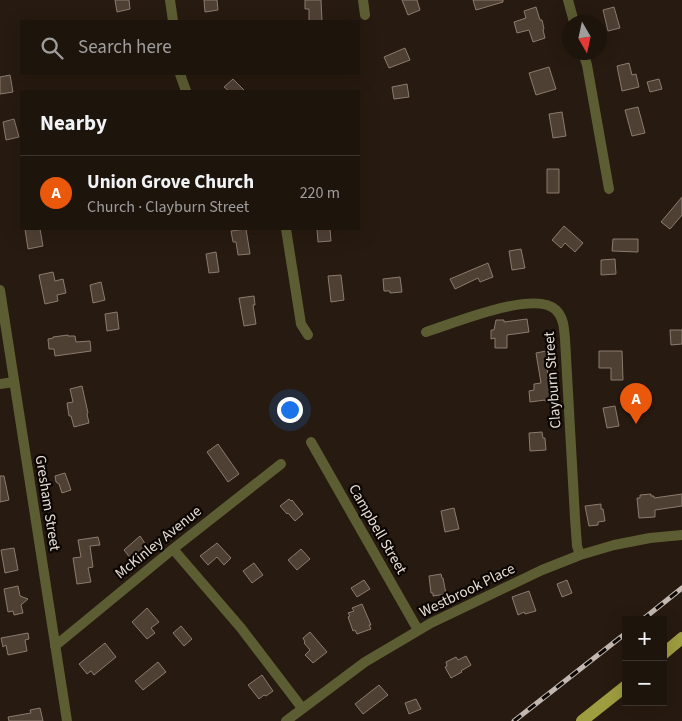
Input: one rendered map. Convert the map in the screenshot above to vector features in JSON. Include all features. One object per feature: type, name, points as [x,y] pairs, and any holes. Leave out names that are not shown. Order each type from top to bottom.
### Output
[{"type":"main road","points":[[667,651],[682,638]]},
{"type":"main road","points":[[582,721],[622,689]]},
{"type":"street","points":[[170,0],[173,20]]},
{"type":"street","points":[[363,0],[365,15]]},
{"type":"street","points":[[568,0],[572,15]]},
{"type":"street","points":[[585,60],[608,189]]},
{"type":"street","points":[[180,75],[186,90]]},
{"type":"street","points":[[286,230],[301,324],[308,335]]},
{"type":"street","name":"Gresham Street","points":[[0,290],[67,721]]},
{"type":"street","name":"Clayburn Street","points":[[426,332],[498,308],[522,304],[542,304],[550,306],[557,311],[562,320],[565,339],[575,518],[580,555]]},
{"type":"street","points":[[0,384],[14,382]]},
{"type":"street","name":"Campbell Street","points":[[311,442],[418,630]]},
{"type":"street","name":"McKinley Avenue","points":[[55,646],[173,549],[281,464]]},
{"type":"street","name":"Westbrook Place","points":[[286,721],[365,662],[418,630],[542,570],[580,555],[614,545],[650,538],[682,535]]},
{"type":"street","points":[[173,549],[241,628],[302,708]]},
{"type":"building","points":[[115,0],[129,0],[130,9],[117,12]]},
{"type":"building","points":[[204,0],[217,0],[218,10],[205,12]]},
{"type":"building","points":[[305,0],[321,0],[322,20],[309,20],[309,9],[305,9]]},
{"type":"building","points":[[402,0],[417,0],[420,10],[408,15]]},
{"type":"building","points":[[473,0],[503,0],[503,2],[476,10]]},
{"type":"building","points":[[536,7],[540,20],[542,20],[545,38],[533,42],[529,30],[517,33],[514,22],[526,18],[524,11]]},
{"type":"building","points":[[614,7],[620,28],[608,31],[607,15],[604,15],[603,10]]},
{"type":"building","points":[[405,48],[410,60],[389,68],[384,57]]},
{"type":"building","points":[[629,63],[632,75],[636,74],[639,87],[622,91],[617,66]]},
{"type":"building","points":[[549,67],[556,89],[536,95],[529,73]]},
{"type":"building","points":[[10,75],[13,92],[0,94],[0,77]]},
{"type":"building","points":[[233,79],[244,90],[228,90],[224,87]]},
{"type":"building","points":[[659,79],[662,89],[650,92],[647,82]]},
{"type":"building","points":[[407,84],[409,97],[394,99],[392,87]]},
{"type":"building","points":[[638,107],[645,133],[632,136],[625,110]]},
{"type":"building","points":[[562,112],[566,136],[553,138],[549,114]]},
{"type":"building","points":[[14,119],[19,137],[6,140],[3,122]]},
{"type":"building","points":[[547,169],[559,169],[559,193],[547,193]]},
{"type":"building","points":[[682,197],[682,215],[670,229],[661,222]]},
{"type":"building","points":[[564,226],[583,243],[575,252],[565,243],[561,248],[552,240]]},
{"type":"building","points":[[25,230],[40,230],[43,246],[28,249]]},
{"type":"building","points":[[246,230],[250,254],[238,255],[236,242],[233,242],[231,231]]},
{"type":"building","points":[[317,230],[330,230],[331,241],[318,242]]},
{"type":"building","points":[[613,239],[638,239],[638,252],[612,251]]},
{"type":"building","points":[[521,249],[525,268],[512,270],[509,251]]},
{"type":"building","points":[[216,252],[219,272],[209,273],[206,254]]},
{"type":"building","points":[[615,259],[616,274],[601,275],[601,260]]},
{"type":"building","points":[[488,263],[493,277],[480,282],[478,278],[455,289],[450,279]]},
{"type":"building","points":[[53,272],[55,281],[63,279],[66,293],[57,295],[58,301],[45,304],[39,275]]},
{"type":"building","points":[[341,275],[344,300],[331,302],[328,276]]},
{"type":"building","points":[[400,277],[402,292],[390,293],[390,291],[384,291],[383,279]]},
{"type":"building","points":[[101,282],[105,300],[93,303],[90,285]]},
{"type":"building","points":[[254,296],[255,305],[253,305],[256,324],[244,326],[239,298]]},
{"type":"building","points":[[117,312],[119,329],[107,331],[105,314]]},
{"type":"building","points":[[527,319],[529,332],[507,335],[507,348],[495,348],[495,338],[491,339],[491,330],[494,330],[496,320],[504,320],[504,322]]},
{"type":"building","points":[[670,330],[682,330],[682,344],[671,345]]},
{"type":"building","points":[[68,335],[75,336],[76,342],[90,341],[91,351],[55,356],[54,349],[49,349],[48,339]]},
{"type":"building","points":[[546,351],[552,399],[530,402],[529,391],[534,390],[534,384],[541,383],[536,353]]},
{"type":"building","points":[[599,351],[622,351],[623,380],[611,380],[611,368],[599,368]]},
{"type":"building","points":[[82,386],[89,423],[74,427],[71,416],[69,416],[67,403],[73,402],[70,389]]},
{"type":"building","points":[[615,406],[619,426],[607,428],[603,408]]},
{"type":"building","points":[[542,432],[543,438],[545,438],[546,450],[530,451],[529,433]]},
{"type":"building","points":[[218,444],[239,474],[228,482],[207,452]]},
{"type":"building","points":[[65,473],[71,490],[62,493],[55,476]]},
{"type":"building","points":[[0,476],[4,476],[9,500],[0,502]]},
{"type":"building","points":[[651,494],[654,498],[682,494],[682,506],[655,510],[655,517],[639,518],[637,498],[640,498],[640,495]]},
{"type":"building","points":[[289,499],[292,500],[303,514],[295,521],[280,506]]},
{"type":"building","points":[[601,504],[605,521],[598,522],[598,525],[589,526],[585,506]]},
{"type":"building","points":[[454,508],[459,529],[445,532],[441,511]]},
{"type":"building","points":[[140,536],[146,545],[143,547],[145,549],[131,559],[124,550]]},
{"type":"building","points":[[98,537],[100,545],[90,546],[93,567],[88,568],[91,582],[77,584],[73,558],[81,557],[78,540]]},
{"type":"building","points":[[217,543],[231,558],[224,565],[217,557],[208,565],[200,556]]},
{"type":"building","points":[[14,548],[18,570],[5,573],[1,550]]},
{"type":"building","points":[[301,549],[310,559],[297,570],[288,560]]},
{"type":"building","points":[[254,563],[263,575],[252,583],[243,571]]},
{"type":"building","points":[[441,574],[446,594],[433,596],[429,576]]},
{"type":"building","points":[[364,580],[370,589],[357,597],[351,588]]},
{"type":"building","points":[[567,580],[572,593],[562,597],[557,584]]},
{"type":"building","points":[[18,586],[20,596],[28,599],[21,605],[23,613],[14,615],[13,611],[8,612],[4,589]]},
{"type":"building","points":[[529,591],[536,611],[525,614],[524,612],[518,615],[512,597]]},
{"type":"building","points":[[362,604],[371,629],[357,634],[355,630],[353,631],[348,613],[354,611],[352,608]]},
{"type":"building","points":[[147,608],[159,622],[151,628],[155,633],[147,639],[132,622]]},
{"type":"building","points":[[181,626],[192,639],[184,646],[173,633]]},
{"type":"building","points":[[310,632],[327,652],[313,663],[305,655],[310,650],[304,643],[303,638]]},
{"type":"building","points":[[28,633],[29,639],[25,640],[27,651],[8,655],[6,645],[3,647],[1,638]]},
{"type":"building","points":[[105,643],[116,657],[94,675],[91,671],[87,674],[79,664]]},
{"type":"building","points":[[466,656],[471,665],[451,678],[445,667],[447,666],[446,662],[456,657],[458,660]]},
{"type":"building","points":[[158,662],[166,672],[143,690],[135,681]]},
{"type":"building","points":[[262,675],[273,691],[259,699],[248,685]]},
{"type":"building","points":[[379,685],[388,695],[363,714],[355,704]]},
{"type":"building","points":[[416,699],[421,709],[409,714],[405,703]]},
{"type":"building","points":[[40,708],[43,721],[9,721],[8,717],[31,713],[30,710]]},
{"type":"railway","points":[[647,616],[682,588]]},
{"type":"railway","points":[[514,721],[622,636]]},
{"type":"place","name":"Union Grove Church","points":[[636,424]]}]
